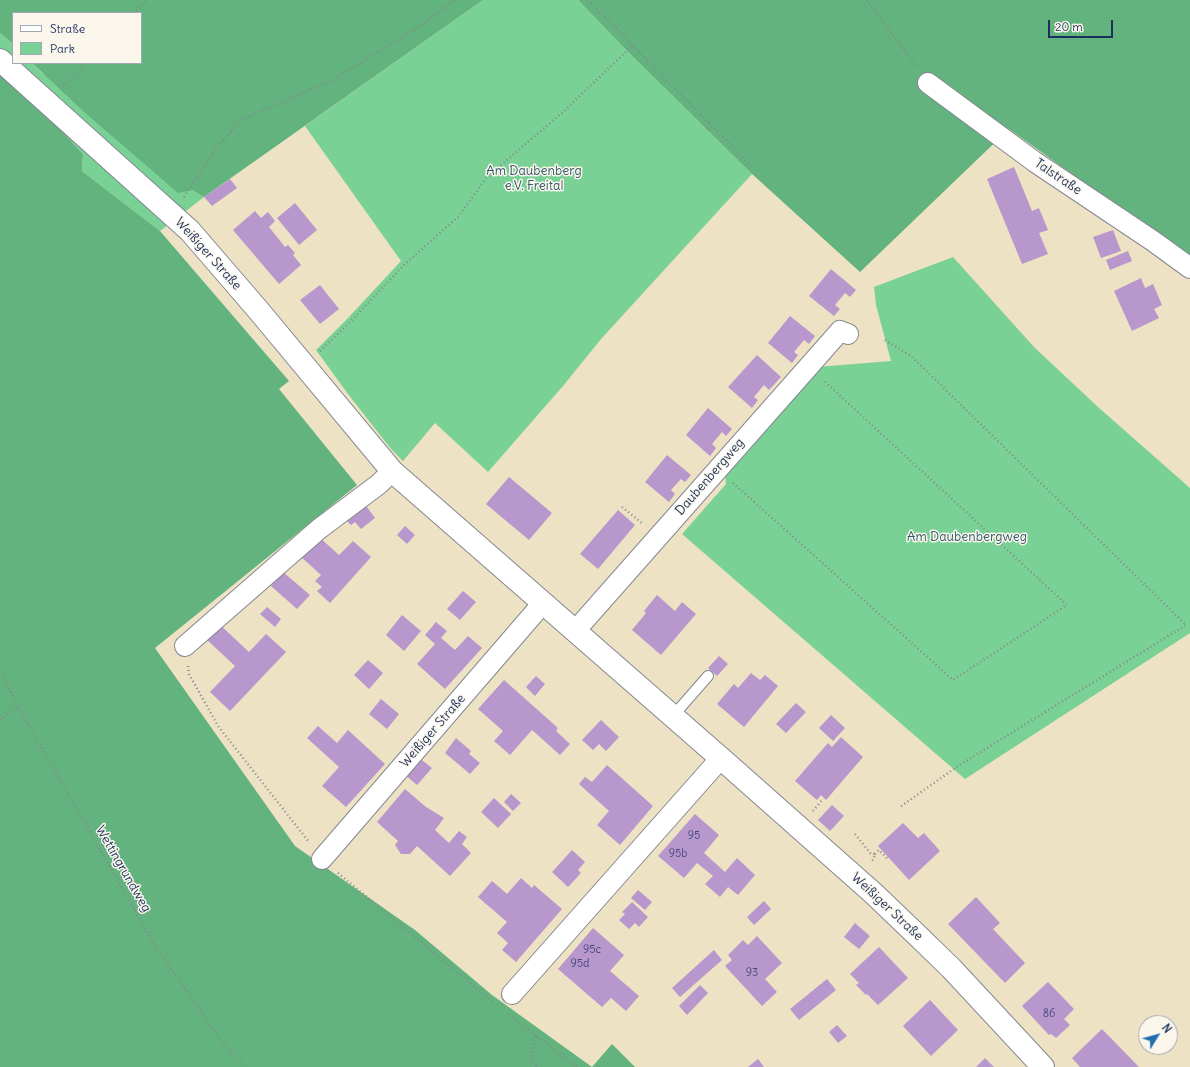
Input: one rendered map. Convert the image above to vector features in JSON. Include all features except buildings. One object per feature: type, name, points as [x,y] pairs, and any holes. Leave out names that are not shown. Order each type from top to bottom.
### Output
[{"type":"street","name":"Weißiger Straße","points":[[0,60],[190,231],[259,311],[392,471],[721,758],[873,893],[914,932],[1043,1067]]},
{"type":"street","name":"Talstraße","points":[[928,83],[1035,162],[1153,241],[1190,268]]},
{"type":"street","name":"Daubenbergweg","points":[[575,631],[833,338],[840,331],[848,334]]},
{"type":"street","points":[[185,646],[319,529],[379,484],[392,471]]},
{"type":"street","name":"Weißiger Straße","points":[[322,859],[543,603]]},
{"type":"street","points":[[509,1003],[721,758]]},
{"type":"lane","points":[[673,716],[708,676]]},
{"type":"path","points":[[134,12],[147,0]]},
{"type":"path","points":[[183,198],[215,150],[241,120],[330,81],[416,29],[454,0]]},
{"type":"path","points":[[588,0],[752,168]]},
{"type":"path","points":[[867,0],[928,83]]},
{"type":"path","points":[[318,353],[351,321],[403,266],[459,216],[486,178],[564,110],[632,46]]},
{"type":"path","points":[[61,90],[85,64]]},
{"type":"path","points":[[706,129],[710,126]]},
{"type":"path","points":[[885,340],[911,356],[1186,624],[958,766],[900,807]]},
{"type":"path","points":[[731,481],[953,680],[1067,605],[819,376]]},
{"type":"path","points":[[622,507],[645,526]]},
{"type":"path","points":[[185,646],[189,674],[218,726],[322,859],[494,1003]]},
{"type":"path","name":"Wettingrundweg","points":[[0,670],[18,706],[154,944],[225,1046],[246,1067]]},
{"type":"path","points":[[0,720],[18,706]]},
{"type":"path","points":[[811,814],[823,799]]},
{"type":"path","points":[[855,834],[871,854],[875,854]]},
{"type":"path","points":[[869,863],[874,859],[875,854],[879,850],[887,858]]},
{"type":"path","points":[[509,1003],[536,1036],[577,1067]]},
{"type":"path","points":[[536,1036],[531,1058],[537,1067]]},
{"type":"green space","points":[[0,0],[483,0],[204,197],[192,190],[178,193],[84,112],[33,64],[142,64],[142,12],[12,12],[12,43],[0,33]]},
{"type":"green space","name":"Am Daubenberg e.V. Freital","points":[[483,0],[578,0],[627,51],[752,174],[601,339],[563,386],[488,472],[435,423],[403,461],[391,449],[316,350],[401,261],[305,126]]},
{"type":"green space","points":[[578,0],[1190,0],[1190,258],[1009,129],[860,272],[752,174],[627,51]]},
{"type":"green space","points":[[0,33],[12,43],[12,64],[33,64],[41,72],[192,190],[204,197],[160,231],[82,171],[83,154],[46,114],[0,75]]},
{"type":"green space","points":[[0,75],[46,114],[83,154],[82,171],[160,231],[289,381],[279,389],[357,485],[155,648],[295,846],[415,930],[492,995],[592,1067],[0,1067]]},
{"type":"green space","name":"Am Daubenbergweg","points":[[953,257],[1034,347],[1098,407],[1190,488],[1190,633],[965,779],[682,534],[726,484],[725,476],[817,367],[891,361],[876,305],[874,287]]},
{"type":"green space","points":[[612,1044],[635,1067],[592,1067]]}]
